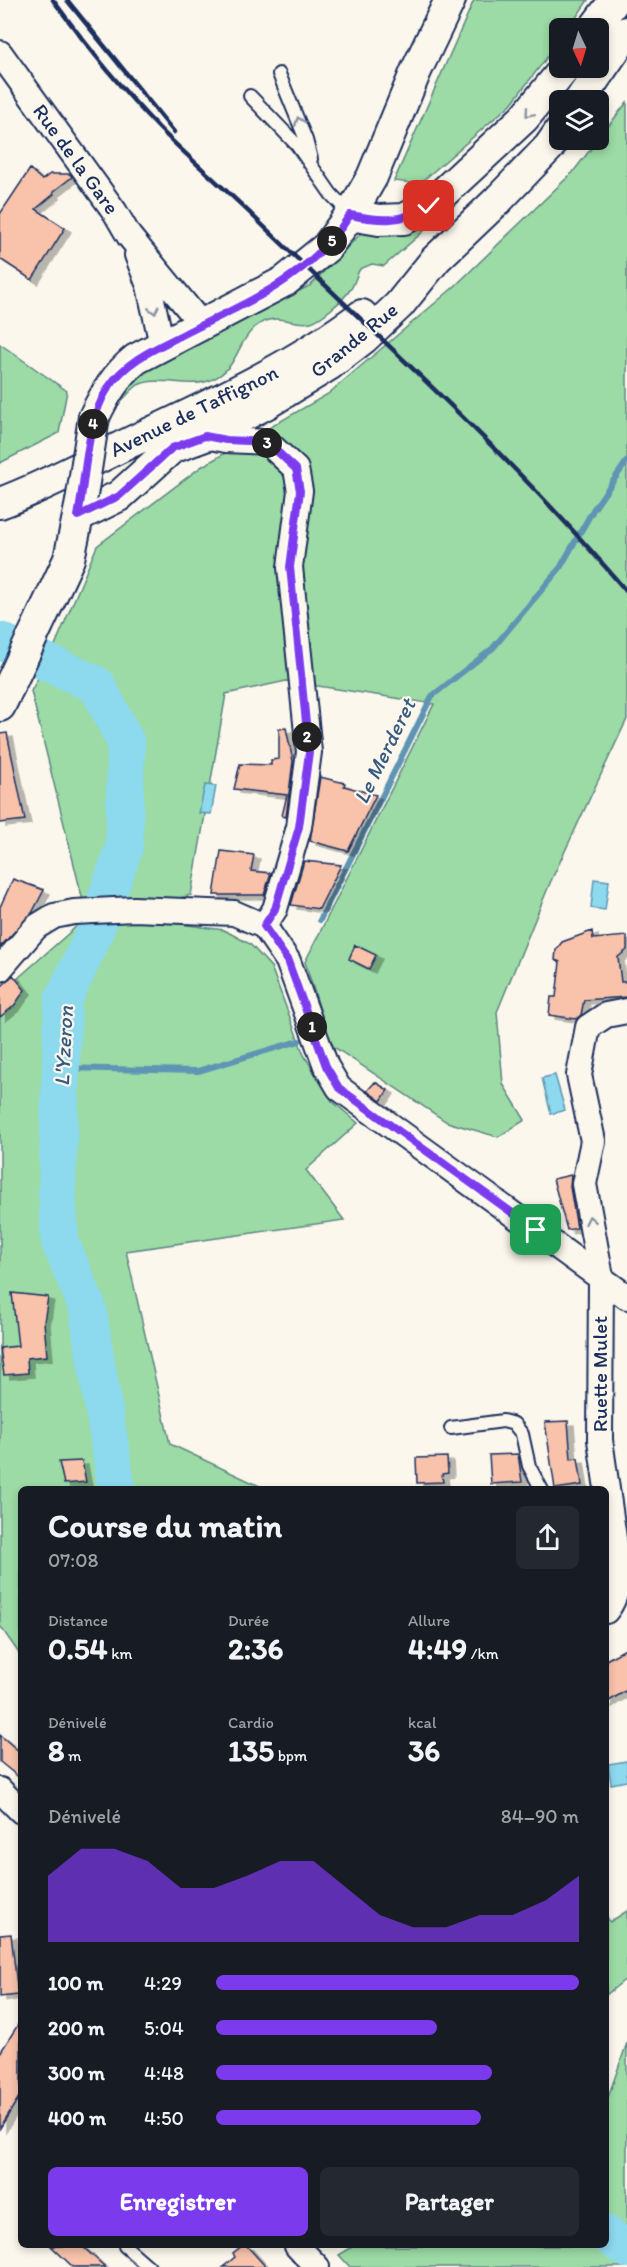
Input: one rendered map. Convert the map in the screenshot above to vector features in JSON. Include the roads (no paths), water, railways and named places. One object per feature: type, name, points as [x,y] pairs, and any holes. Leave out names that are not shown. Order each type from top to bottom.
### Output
[{"type":"street","points":[[0,706],[69,559],[94,417],[108,388],[127,366],[295,274],[327,247],[350,215],[370,180],[416,71],[450,0]]},
{"type":"street","points":[[602,18],[615,0]]},
{"type":"street","points":[[587,90],[627,32]]},
{"type":"street","name":"Rue de la Gare","points":[[0,53],[115,212],[129,236],[202,325]]},
{"type":"street","points":[[350,215],[389,220],[404,219],[429,206],[524,118],[557,78]]},
{"type":"street","name":"Grande Rue","points":[[79,509],[119,496],[172,448],[205,436],[266,404],[329,365],[364,338],[399,305],[436,259],[549,147]]},
{"type":"street","points":[[370,180],[393,210],[400,214],[418,213]]},
{"type":"street","name":"Rue de la Gare","points":[[129,236],[148,286],[162,345]]},
{"type":"street","name":"Avenue de Taffignon","points":[[8,500],[232,395],[289,364],[335,335],[436,259]]},
{"type":"street","points":[[266,404],[267,442]]},
{"type":"street","points":[[205,436],[226,440],[267,442],[296,469],[300,491],[290,567],[309,752],[299,827],[275,909],[264,926]]},
{"type":"street","points":[[0,969],[36,927],[54,916],[74,912],[134,909],[234,914],[264,926],[288,961],[326,1066],[339,1088],[627,1297]]},
{"type":"street","name":"Ruette Mulet","points":[[606,1486],[600,1440],[601,1277],[584,1184],[593,1141],[579,1075],[588,1027],[606,1015],[627,1011]]},
{"type":"street","name":"Ruette Mulet","points":[[609,1510],[618,1587],[609,1607]]},
{"type":"street","points":[[0,1790],[18,1808]]},
{"type":"street","points":[[299,2248],[317,2267]]},
{"type":"lane","points":[[279,74],[306,140],[314,169]]},
{"type":"lane","points":[[250,96],[297,145],[331,194],[350,215]]},
{"type":"lane","points":[[451,1428],[503,1420],[514,1424],[522,1434],[529,1466],[540,1486]]},
{"type":"lane","points":[[127,2248],[149,2267]]},
{"type":"water","points":[[205,785],[216,786],[211,814],[199,813]]},
{"type":"water","points":[[594,879],[609,881],[605,910],[591,908]]},
{"type":"water","points":[[555,1075],[565,1110],[551,1114],[542,1078]]},
{"type":"water","points":[[627,1761],[627,1781],[611,1784],[609,1764]]},
{"type":"waterway","name":"Le Merderet","points":[[320,920],[432,696],[493,648],[560,568],[593,510],[627,461]]},
{"type":"waterway","name":"L'Yzeron","points":[[0,641],[97,685],[126,743],[124,848],[94,934],[63,1000],[57,1190],[60,1242],[87,1306],[116,1486]]},
{"type":"waterway","name":"Le Merderet","points":[[60,1068],[198,1071],[299,1041]]},
{"type":"waterway","name":"L'Yzeron","points":[[609,2236],[627,2249]]},
{"type":"railway","points":[[53,0],[104,66],[160,129],[492,446],[627,592]]},
{"type":"railway","points":[[67,0],[174,132]]}]
